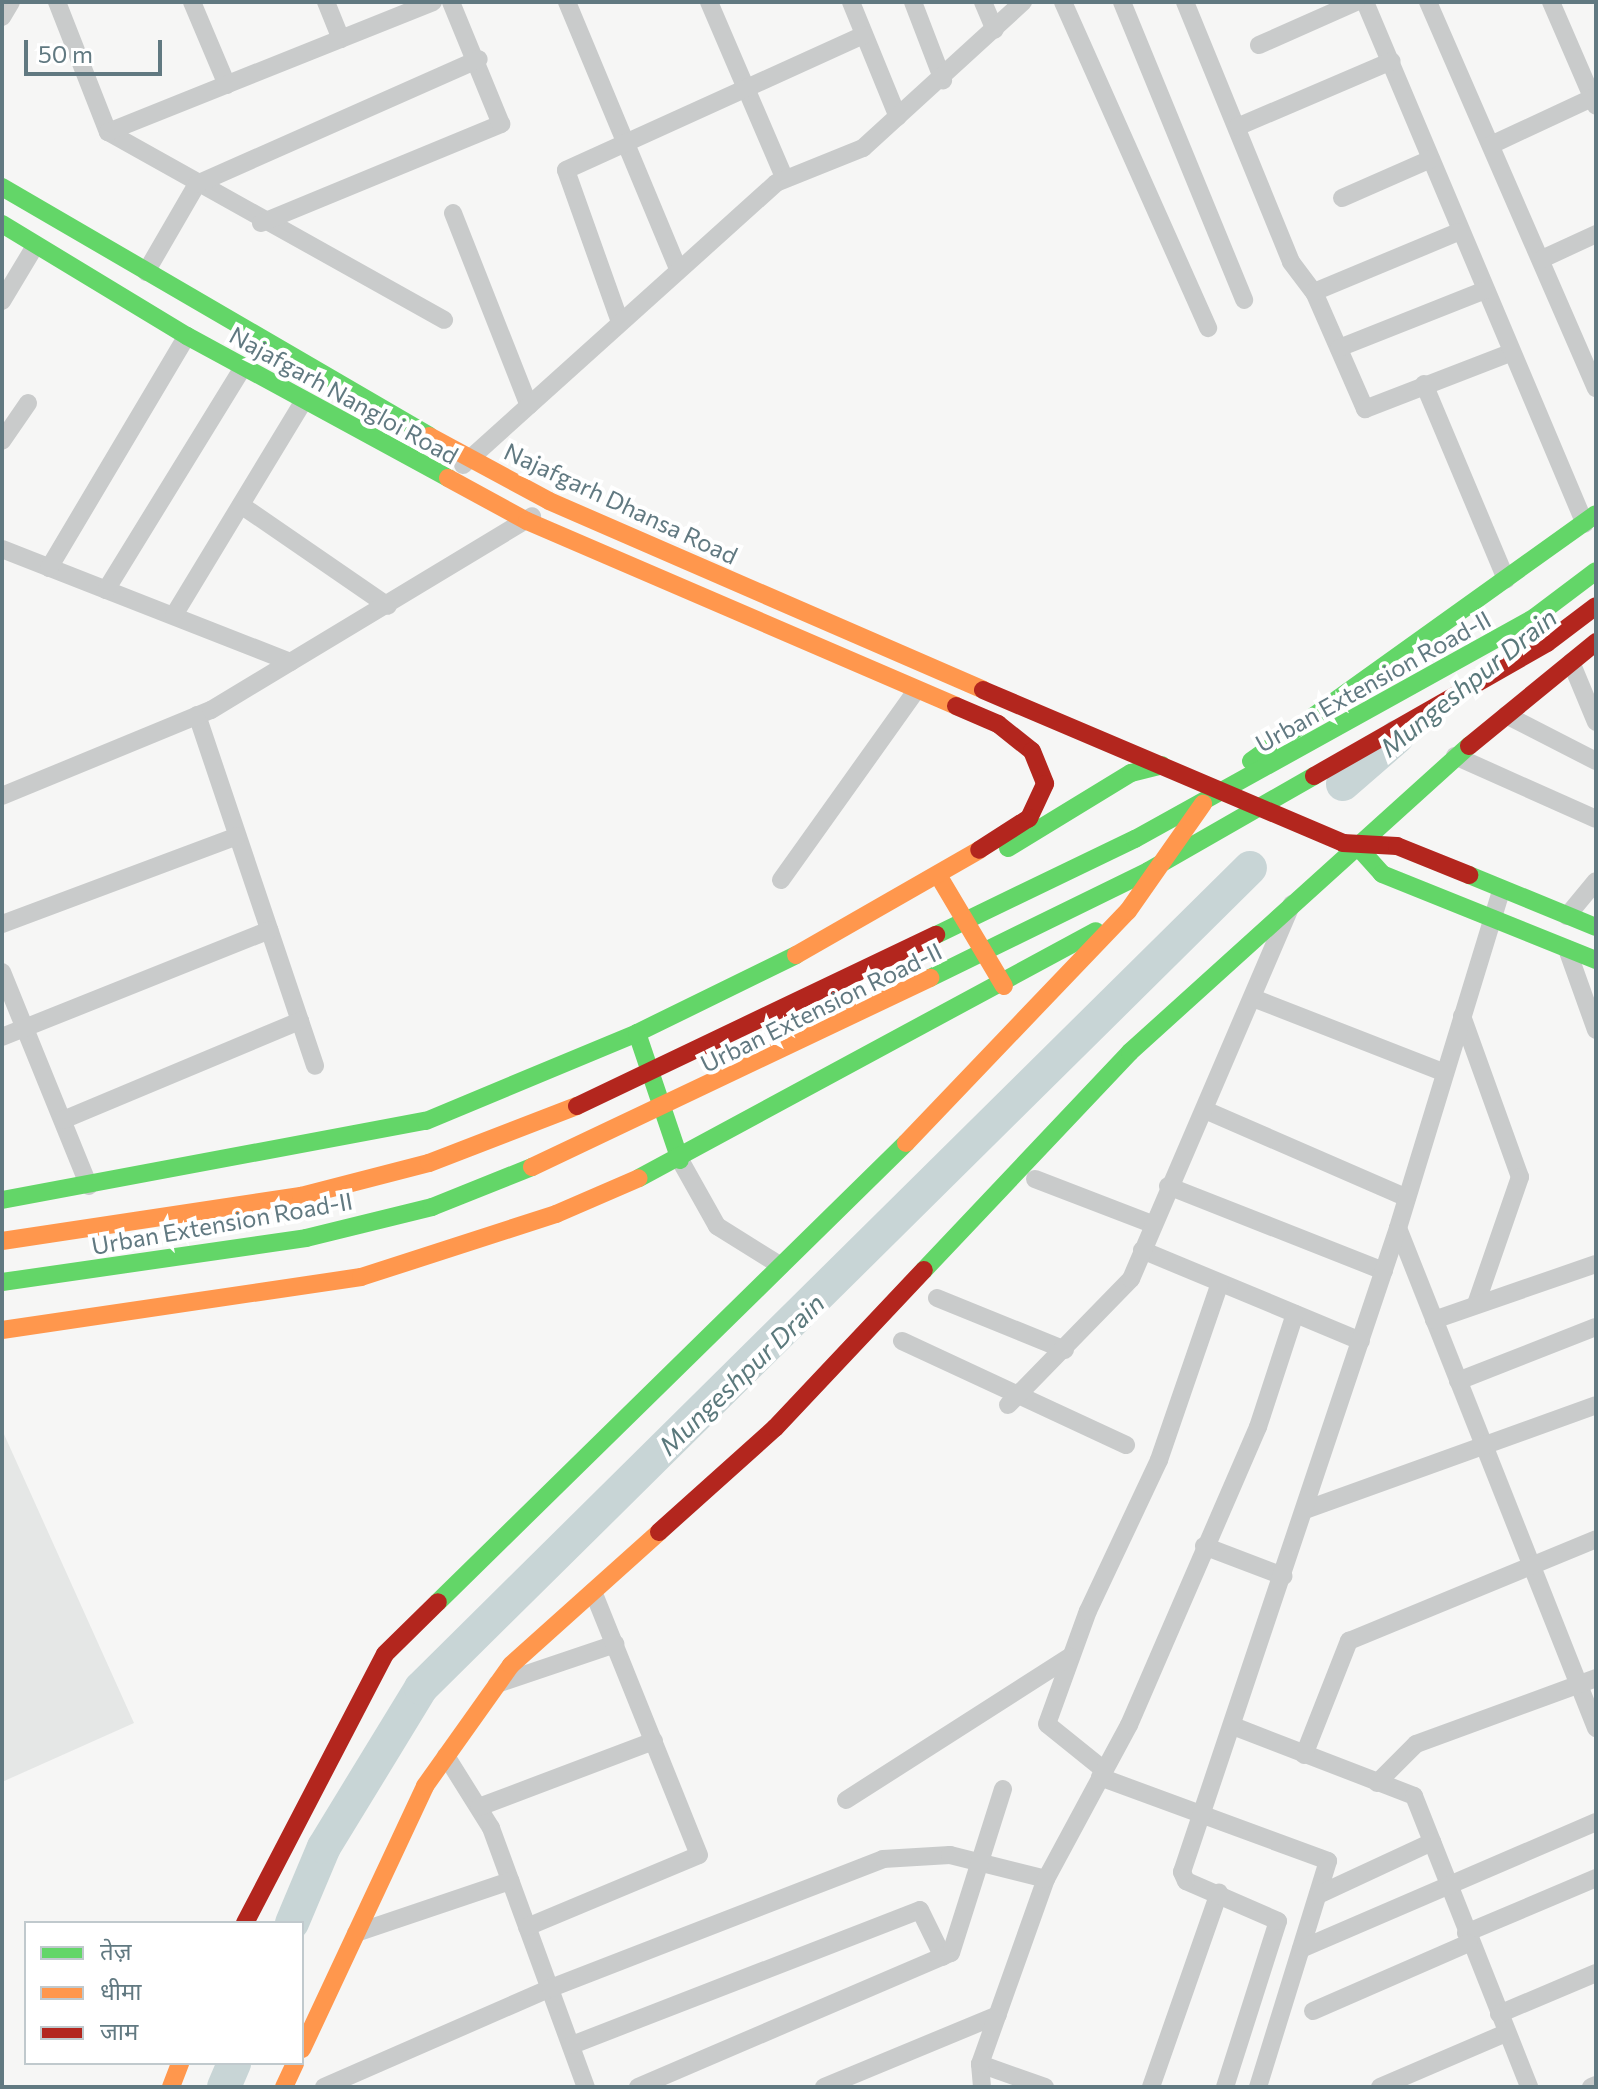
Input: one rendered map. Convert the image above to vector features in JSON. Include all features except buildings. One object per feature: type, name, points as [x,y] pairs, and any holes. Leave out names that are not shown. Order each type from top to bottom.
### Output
[{"type":"main road","name":"Najafgarh Dhansa Road","points":[[2,187],[549,501],[1162,765]]},
{"type":"main road","name":"Najafgarh Nangloi Road","points":[[2,224],[187,336],[527,521],[731,613],[998,724],[1041,767],[1045,784],[1029,818],[851,928],[637,1033],[426,1121],[2,1200]]},
{"type":"main road","points":[[246,1921],[371,1670],[781,1266],[1128,911],[1215,793],[1590,519]]},
{"type":"main road","name":"Urban Extension Road-II","points":[[2,1241],[301,1196],[429,1163],[594,1099],[1135,839],[1522,625],[1596,571]]},
{"type":"main road","points":[[731,613],[741,586]]},
{"type":"main road","name":"Urban Extension Road-II","points":[[2,1282],[306,1238],[432,1207],[610,1136],[1148,871],[1547,643],[1596,606]]},
{"type":"main road","points":[[304,2045],[356,1933],[446,1756],[497,1684],[593,1591],[775,1428],[1130,1052],[1455,756],[1596,642]]},
{"type":"main road","points":[[979,850],[1012,847],[1131,773],[1162,765],[1215,793],[1358,847],[1397,846],[1501,891],[1596,927]]},
{"type":"main road","points":[[1358,847],[1382,874],[1596,960]]},
{"type":"main road","points":[[938,875],[1004,986]]},
{"type":"main road","points":[[2,1330],[361,1277],[556,1214],[680,1160],[1004,986],[1128,911]]},
{"type":"main road","points":[[637,1033],[680,1160]]},
{"type":"main road","points":[[171,2087],[179,2065]]},
{"type":"main road","points":[[284,2087],[294,2065]]},
{"type":"street","points":[[2,17],[11,2]]},
{"type":"street","points":[[57,2],[108,132],[261,223],[444,320]]},
{"type":"street","points":[[192,2],[227,85]]},
{"type":"street","points":[[326,2],[341,39]]},
{"type":"street","points":[[108,132],[433,2]]},
{"type":"street","points":[[261,223],[501,124],[479,59],[451,2]]},
{"type":"street","points":[[567,2],[678,269]]},
{"type":"street","points":[[709,2],[784,177]]},
{"type":"street","points":[[851,2],[898,117]]},
{"type":"street","points":[[913,2],[943,80]]},
{"type":"street","points":[[983,2],[995,30]]},
{"type":"street","points":[[452,482],[468,457],[784,177],[846,159],[943,80],[1023,2]]},
{"type":"street","points":[[1063,2],[1208,328]]},
{"type":"street","points":[[1122,2],[1244,300]]},
{"type":"street","points":[[1185,2],[1291,262],[1314,292],[1365,409],[1510,353]]},
{"type":"street","points":[[1259,45],[1356,2]]},
{"type":"street","points":[[1365,2],[1392,61],[1483,291],[1590,519]]},
{"type":"street","points":[[1428,2],[1596,388]]},
{"type":"street","points":[[1491,145],[1594,102],[1551,2]]},
{"type":"street","points":[[620,322],[566,170],[625,140],[864,35]]},
{"type":"street","points":[[146,272],[197,184],[479,59]]},
{"type":"street","points":[[1237,127],[1392,61]]},
{"type":"street","points":[[1342,198],[1431,159]]},
{"type":"street","points":[[453,213],[529,406]]},
{"type":"street","points":[[1314,292],[1458,232]]},
{"type":"street","points":[[1542,259],[1596,234]]},
{"type":"street","points":[[2,301],[35,246]]},
{"type":"street","points":[[1339,348],[1483,291]]},
{"type":"street","points":[[49,568],[187,336]]},
{"type":"street","points":[[106,590],[243,367]]},
{"type":"street","points":[[1424,384],[1506,579]]},
{"type":"street","points":[[174,615],[304,400]]},
{"type":"street","points":[[2,441],[28,403]]},
{"type":"street","points":[[2,796],[197,715],[388,606],[527,521],[549,501]]},
{"type":"street","points":[[241,505],[388,606]]},
{"type":"street","points":[[2,549],[291,662]]},
{"type":"street","points":[[1571,662],[1596,722]]},
{"type":"street","points":[[781,880],[916,691]]},
{"type":"street","points":[[197,715],[315,1066]]},
{"type":"street","points":[[1506,715],[1596,761]]},
{"type":"street","points":[[1455,756],[1596,819]]},
{"type":"street","points":[[2,924],[237,836]]},
{"type":"street","points":[[1567,916],[1596,881]]},
{"type":"street","points":[[1225,2087],[1279,1924],[1182,1876],[1398,1228],[1501,891]]},
{"type":"street","points":[[1015,1399],[1120,1296],[1205,1110],[1292,903]]},
{"type":"street","points":[[2,1037],[269,930]]},
{"type":"street","points":[[1567,949],[1596,1030]]},
{"type":"street","points":[[2,972],[89,1186]]},
{"type":"street","points":[[1253,998],[1445,1073]]},
{"type":"street","points":[[1462,1016],[1520,1177],[1476,1304]]},
{"type":"street","points":[[63,1120],[300,1021]]},
{"type":"street","points":[[1205,1110],[1407,1198]]},
{"type":"street","points":[[680,1160],[717,1226],[781,1266]]},
{"type":"street","points":[[1035,1179],[1152,1224]]},
{"type":"street","points":[[1168,1186],[1384,1271]]},
{"type":"street","points":[[1398,1228],[1531,1565],[1588,1681],[1596,1728]]},
{"type":"street","points":[[1142,1250],[1361,1341]]},
{"type":"street","points":[[1434,1320],[1596,1264]]},
{"type":"street","points":[[1220,1283],[1159,1460],[1070,1657],[1047,1724],[1102,1773],[1328,1861],[1258,2087]]},
{"type":"street","points":[[937,1298],[1065,1350]]},
{"type":"street","points":[[1045,2087],[977,2080],[1046,1879],[1102,1773],[1258,1427],[1295,1314]]},
{"type":"street","points":[[1458,1381],[1596,1327]]},
{"type":"street","points":[[902,1341],[1015,1399],[1126,1445]]},
{"type":"street","points":[[1305,1510],[1484,1448],[1596,1405]]},
{"type":"street","points":[[1304,1755],[1349,1641],[1596,1539]]},
{"type":"street","points":[[1204,1546],[1283,1576]]},
{"type":"street","points":[[527,1927],[698,1859],[593,1591]]},
{"type":"street","points":[[497,1684],[615,1644]]},
{"type":"street","points":[[846,1800],[1070,1657]]},
{"type":"street","points":[[1377,1783],[1416,1744],[1588,1681]]},
{"type":"street","points":[[1233,1726],[1414,1796],[1529,2087]]},
{"type":"street","points":[[479,1807],[654,1741]]},
{"type":"street","points":[[446,1756],[479,1807],[551,1988],[586,2087]]},
{"type":"street","points":[[638,2087],[943,1957],[953,1950],[1003,1789]]},
{"type":"street","points":[[1301,1949],[1596,1822]]},
{"type":"street","points":[[1318,1895],[1432,1842]]},
{"type":"street","points":[[324,2087],[551,1988],[883,1859],[924,1851],[1046,1879]]},
{"type":"street","points":[[1313,2011],[1596,1878]]},
{"type":"street","points":[[356,1933],[510,1881]]},
{"type":"street","points":[[1151,2087],[1219,1893]]},
{"type":"street","points":[[572,2045],[920,1910],[943,1957]]},
{"type":"street","points":[[1499,2014],[1596,1973]]},
{"type":"street","points":[[824,2087],[998,2015]]},
{"type":"street","points":[[1380,2087],[1506,2033]]},
{"type":"shaded area","points":[[2,1433],[134,1723],[2,1782]]},
{"type":"waterway","name":"Mungeshpur Drain","points":[[1343,784],[1397,737]]},
{"type":"waterway","name":"Mungeshpur Drain","points":[[293,1921],[324,1847],[421,1688],[1250,868]]},
{"type":"waterway","name":"Mungeshpur Drain","points":[[224,2087],[233,2065]]},
{"type":"traffic: fast","points":[[2,187],[429,436]]},
{"type":"traffic: fast","points":[[2,224],[187,336],[448,478]]},
{"type":"traffic: fast","points":[[1251,761],[1596,514]]},
{"type":"traffic: fast","points":[[936,935],[1135,839],[1535,617],[1596,571]]},
{"type":"traffic: fast","points":[[924,1270],[1130,1052],[1469,746]]},
{"type":"traffic: fast","points":[[1008,848],[1131,773],[1162,765]]},
{"type":"traffic: fast","points":[[930,978],[1148,871],[1314,776]]},
{"type":"traffic: fast","points":[[1358,847],[1382,874],[1596,960]]},
{"type":"traffic: fast","points":[[1469,875],[1596,927]]},
{"type":"traffic: fast","points":[[639,1178],[1096,931]]},
{"type":"traffic: fast","points":[[2,1200],[426,1121],[637,1033],[796,955]]},
{"type":"traffic: fast","points":[[637,1033],[680,1160]]},
{"type":"traffic: fast","points":[[438,1602],[906,1143]]},
{"type":"traffic: fast","points":[[2,1282],[306,1238],[432,1207],[532,1167]]},
{"type":"traffic: slow","points":[[429,436],[549,501],[983,690]]},
{"type":"traffic: slow","points":[[448,478],[527,521],[956,706]]},
{"type":"traffic: slow","points":[[906,1143],[1128,911],[1203,804]]},
{"type":"traffic: slow","points":[[796,955],[979,850]]},
{"type":"traffic: slow","points":[[938,875],[1004,986]]},
{"type":"traffic: slow","points":[[532,1167],[930,978]]},
{"type":"traffic: slow","points":[[2,1241],[301,1196],[429,1163],[577,1106]]},
{"type":"traffic: slow","points":[[2,1330],[361,1277],[556,1214],[639,1178]]},
{"type":"traffic: slow","points":[[304,2045],[425,1786],[511,1665],[659,1532]]},
{"type":"traffic: slow","points":[[171,2087],[179,2065]]},
{"type":"traffic: slow","points":[[284,2087],[294,2065]]},
{"type":"traffic: jam","points":[[1314,776],[1547,643],[1596,606]]},
{"type":"traffic: jam","points":[[1469,746],[1596,642]]},
{"type":"traffic: jam","points":[[983,690],[1343,843],[1397,846],[1469,875]]},
{"type":"traffic: jam","points":[[956,706],[998,724],[1032,751],[1045,784],[1029,818],[979,850]]},
{"type":"traffic: jam","points":[[577,1106],[936,935]]},
{"type":"traffic: jam","points":[[659,1532],[775,1428],[924,1270]]},
{"type":"traffic: jam","points":[[246,1921],[385,1654],[438,1602]]}]
